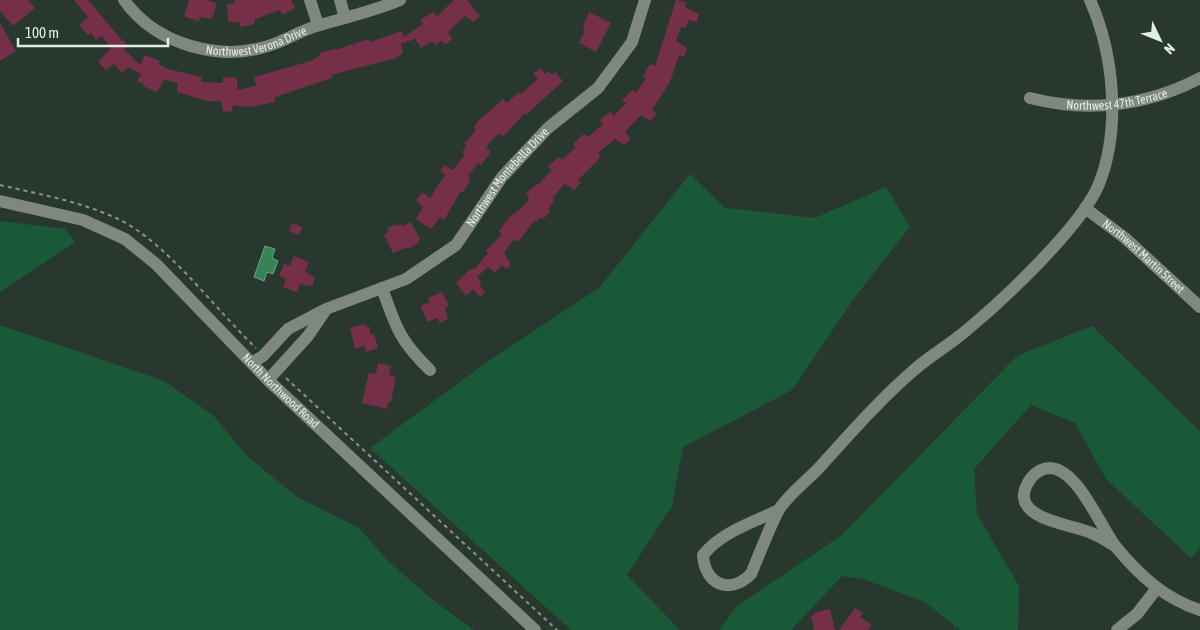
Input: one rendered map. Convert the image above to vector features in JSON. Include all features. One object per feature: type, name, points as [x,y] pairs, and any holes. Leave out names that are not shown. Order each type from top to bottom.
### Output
[{"type":"street","name":"Northwest Verona Drive","points":[[124,0],[150,25],[172,39],[198,48],[234,53],[273,45],[318,25],[375,10],[400,0]]},
{"type":"street","points":[[310,0],[318,25]]},
{"type":"street","points":[[340,0],[345,18]]},
{"type":"street","name":"Northwest Montebella Drive","points":[[252,364],[263,356],[288,329],[326,309],[406,279],[456,245],[502,177],[548,128],[598,88],[632,42],[645,0]]},
{"type":"street","points":[[779,510],[726,535],[710,546],[703,555],[704,567],[717,583],[731,586],[743,581],[751,574],[779,510],[886,396],[915,368],[967,330],[991,309],[1038,262],[1085,208],[1099,185],[1109,148],[1111,105],[1110,65],[1100,23],[1090,0]]},
{"type":"street","name":"Northwest 47th Terrace","points":[[1030,98],[1082,107],[1111,105],[1158,96],[1200,78]]},
{"type":"street","name":"North Northwood Road","points":[[0,201],[83,220],[125,239],[156,264],[268,380],[535,630]]},
{"type":"street","name":"Northwest Martin Street","points":[[1085,208],[1125,238],[1199,303]]},
{"type":"street","points":[[382,288],[397,332],[411,352],[430,370]]},
{"type":"street","points":[[268,380],[308,336],[326,309]]},
{"type":"street","points":[[1115,546],[1091,532],[1034,514],[1026,506],[1023,496],[1026,485],[1041,469],[1052,468],[1066,475],[1084,494],[1115,546],[1136,570],[1157,588],[1185,606],[1200,610]]},
{"type":"street","points":[[1117,630],[1137,614],[1157,588]]},
{"type":"shaded area","points":[[690,174],[725,208],[815,218],[886,187],[910,227],[855,297],[792,390],[683,447],[672,506],[627,575],[680,630],[571,630],[370,448],[487,362],[599,288]]},
{"type":"shaded area","points":[[0,221],[65,229],[75,242],[0,292]]},
{"type":"shaded area","points":[[265,246],[275,249],[272,258],[278,261],[273,274],[267,272],[264,281],[254,277]]},
{"type":"shaded area","points":[[0,325],[164,381],[213,415],[247,456],[297,497],[359,528],[387,560],[433,600],[474,630],[0,630]]},
{"type":"shaded area","points":[[1092,326],[1200,431],[1200,548],[1191,558],[1106,479],[1075,423],[1031,405],[974,469],[977,514],[1019,586],[1018,630],[960,630],[925,602],[863,579],[842,576],[791,630],[719,630],[737,606],[842,535],[1017,356]]},
{"type":"building","points":[[0,0],[28,0],[35,8],[13,26],[0,11]]},
{"type":"building","points":[[74,0],[88,0],[128,45],[124,49],[140,65],[145,55],[160,61],[158,64],[168,69],[202,77],[201,82],[223,83],[223,77],[237,78],[237,90],[256,86],[254,77],[311,61],[320,53],[335,48],[335,50],[369,39],[370,42],[402,31],[404,37],[423,24],[420,20],[434,12],[437,16],[454,0],[467,0],[480,16],[473,22],[465,16],[448,32],[452,39],[445,45],[442,41],[435,45],[432,41],[421,48],[415,39],[401,44],[403,53],[396,58],[331,75],[332,78],[275,97],[275,102],[248,107],[233,105],[232,112],[223,111],[221,101],[207,101],[177,92],[178,83],[164,80],[157,92],[137,81],[141,74],[128,67],[122,73],[114,64],[106,70],[98,62],[111,48],[102,36],[96,40],[91,33],[88,35],[79,25],[88,17]]},
{"type":"building","points":[[189,0],[206,0],[217,3],[212,19],[200,17],[199,22],[184,16]]},
{"type":"building","points":[[235,0],[291,0],[295,8],[282,15],[280,10],[271,13],[254,20],[255,24],[240,27],[240,23],[228,21],[227,4],[235,3]]},
{"type":"building","points":[[676,0],[686,2],[685,7],[699,14],[697,22],[688,20],[686,28],[681,27],[676,41],[687,48],[684,57],[679,55],[670,82],[652,110],[657,114],[650,121],[641,115],[625,132],[631,139],[624,145],[615,139],[598,153],[601,157],[578,180],[581,182],[574,190],[565,184],[552,198],[554,200],[548,210],[550,212],[543,219],[541,217],[537,222],[535,220],[518,242],[514,239],[504,253],[511,264],[506,269],[502,265],[495,273],[488,267],[477,277],[481,282],[479,284],[485,292],[480,297],[473,289],[466,296],[456,283],[470,269],[475,269],[488,253],[486,251],[502,234],[499,231],[511,215],[516,213],[528,201],[529,197],[526,194],[538,185],[552,170],[548,166],[559,157],[562,160],[576,147],[573,144],[580,137],[584,134],[588,137],[603,124],[600,120],[607,114],[611,112],[614,116],[626,103],[622,100],[629,93],[633,90],[636,93],[646,78],[643,76],[648,67],[652,64],[655,66]]},
{"type":"building","points":[[589,12],[611,23],[596,52],[579,43],[585,31],[583,26]]},
{"type":"building","points":[[0,23],[16,51],[0,61]]},
{"type":"building","points":[[540,68],[545,74],[548,71],[552,75],[555,72],[563,81],[526,115],[524,114],[503,137],[500,134],[497,135],[486,147],[490,151],[489,155],[481,165],[478,163],[468,176],[470,178],[469,182],[463,192],[461,191],[444,220],[440,217],[431,229],[416,219],[423,208],[416,200],[422,192],[430,198],[445,175],[440,171],[444,165],[453,170],[465,155],[462,152],[467,146],[464,144],[476,130],[474,128],[477,122],[503,99],[507,103],[519,92],[521,94],[538,79],[533,74]]},
{"type":"building","points":[[411,222],[420,239],[418,243],[408,249],[407,247],[393,253],[384,235],[389,232],[387,228],[396,224],[397,226],[401,224],[402,226]]},
{"type":"building","points":[[292,223],[302,227],[299,235],[289,231]]},
{"type":"building","points":[[294,256],[309,262],[305,271],[315,278],[312,286],[300,284],[297,292],[283,287],[286,279],[279,276],[284,264],[290,266]]},
{"type":"building","points":[[442,292],[449,306],[445,308],[448,319],[440,323],[437,318],[428,322],[421,308],[422,305],[430,302],[428,298]]},
{"type":"building","points":[[365,324],[366,327],[369,326],[371,335],[374,334],[378,348],[366,352],[364,346],[355,349],[350,328]]},
{"type":"building","points":[[378,363],[391,366],[389,375],[396,377],[391,402],[388,402],[387,409],[362,403],[369,373],[376,374]]},
{"type":"building","points":[[855,608],[863,613],[860,617],[872,625],[868,630],[839,630]]},
{"type":"building","points":[[830,609],[835,630],[814,630],[811,616],[814,616],[814,613]]}]
